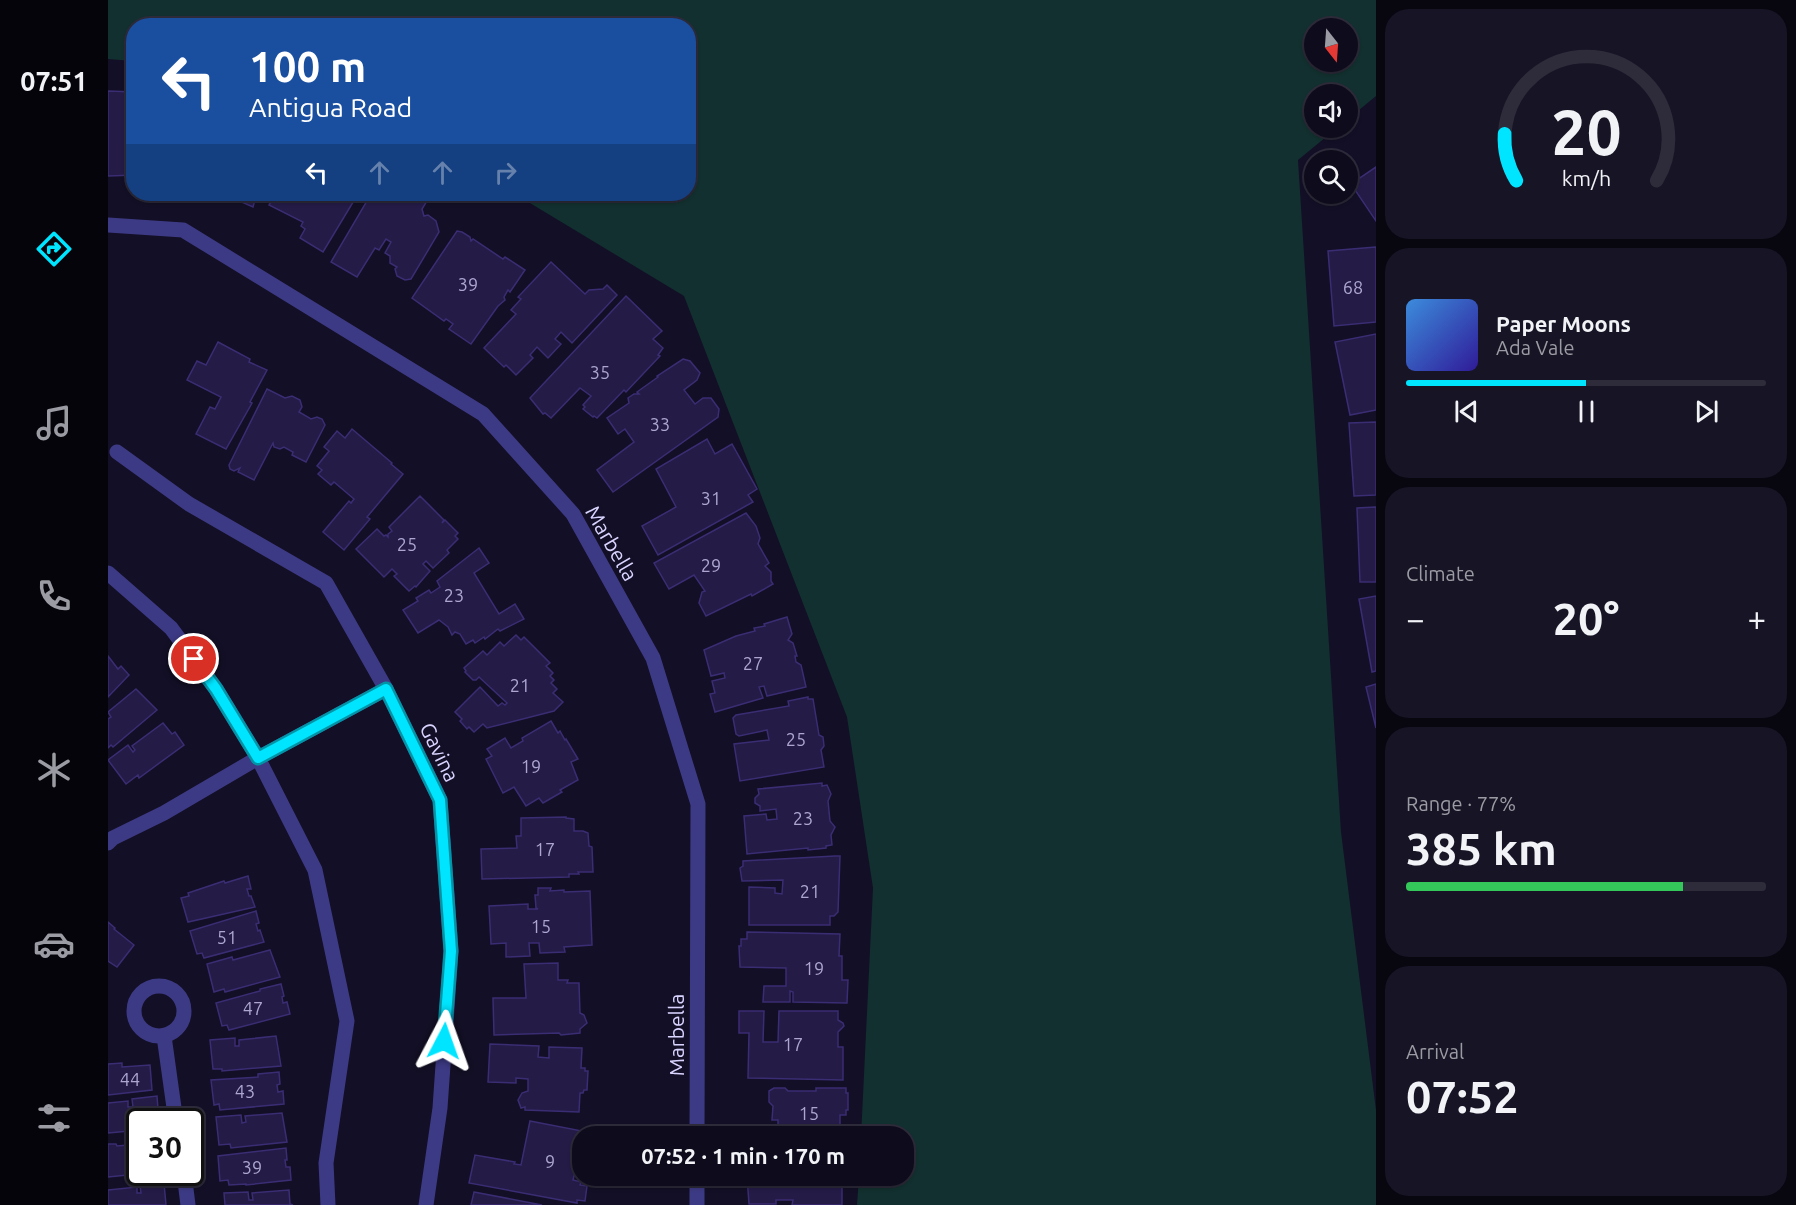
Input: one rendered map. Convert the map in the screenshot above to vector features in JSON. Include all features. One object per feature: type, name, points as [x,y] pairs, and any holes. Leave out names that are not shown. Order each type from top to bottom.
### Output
[{"type":"street","name":"Marbella","points":[[108,225],[183,230],[483,414],[573,514],[653,658],[698,804],[697,1126]]},
{"type":"street","name":"Gavina","points":[[117,452],[189,504],[327,583],[386,689],[440,800],[451,951],[440,1108],[426,1205]]},
{"type":"street","points":[[108,573],[171,628],[216,689],[258,758],[315,870],[347,1021],[326,1162],[328,1205]]},
{"type":"street","points":[[110,837],[165,813],[258,758],[386,689]]},
{"type":"street","points":[[164,1036],[174,1108]]},
{"type":"street","points":[[186,1186],[188,1205]]},
{"type":"street","points":[[697,1186],[697,1205]]},
{"type":"green space","points":[[108,0],[1376,0],[1376,96],[1358,111],[1358,84],[1304,84],[1304,138],[1325,138],[1310,150],[1304,150],[1304,155],[1298,160],[1341,832],[1376,1110],[1376,1205],[857,1205],[858,1186],[914,1186],[914,1126],[862,1126],[873,888],[847,717],[684,296],[527,201],[696,201],[696,18],[126,18],[126,60],[108,59]]},
{"type":"building","points":[[108,91],[126,92],[126,175],[108,176]]},
{"type":"building","points":[[1376,167],[1376,221],[1358,194],[1358,179]]},
{"type":"building","points":[[240,201],[255,201],[253,207]]},
{"type":"building","points":[[271,201],[354,201],[323,252],[300,238],[305,229],[301,226],[303,222],[269,205]]},
{"type":"building","points":[[367,201],[427,201],[422,209],[424,216],[428,215],[436,221],[439,232],[411,279],[405,280],[397,276],[395,269],[397,267],[390,263],[390,256],[385,253],[391,242],[386,239],[379,250],[375,248],[357,277],[331,262]]},
{"type":"building","points":[[457,231],[525,270],[510,292],[508,290],[504,297],[505,300],[498,306],[471,344],[449,329],[453,324],[446,319],[444,321],[412,298]]},
{"type":"building","points":[[1376,247],[1376,322],[1334,326],[1328,251]]},
{"type":"building","points":[[551,262],[585,294],[589,290],[603,289],[607,285],[617,295],[572,343],[561,332],[555,339],[561,344],[548,358],[537,347],[530,355],[533,358],[516,375],[484,348],[516,314],[511,310],[521,299],[518,297]]},
{"type":"building","points":[[626,296],[662,331],[653,339],[663,348],[658,355],[660,356],[626,392],[624,390],[597,418],[583,409],[585,407],[583,405],[591,396],[580,388],[551,418],[543,414],[530,398]]},
{"type":"building","points":[[1376,334],[1376,410],[1350,415],[1335,342]]},
{"type":"building","points":[[218,342],[250,359],[249,362],[267,370],[250,402],[252,403],[226,449],[196,434],[210,407],[215,409],[221,397],[187,380],[197,361],[206,365]]},
{"type":"building","points":[[683,359],[690,361],[700,373],[697,380],[684,390],[695,404],[703,398],[711,398],[719,409],[718,417],[613,492],[597,470],[634,442],[625,429],[618,434],[607,418],[629,403],[628,398],[639,394],[637,392],[657,376]]},
{"type":"building","points":[[267,389],[285,398],[292,396],[300,400],[302,407],[299,412],[311,419],[317,417],[322,419],[325,425],[306,462],[292,455],[293,452],[284,447],[280,449],[274,447],[273,443],[254,480],[238,472],[240,468],[234,471],[229,465]]},
{"type":"building","points":[[1376,422],[1376,495],[1354,496],[1349,423]]},
{"type":"building","points":[[352,429],[403,474],[367,517],[370,519],[344,550],[323,532],[349,501],[351,503],[354,499],[334,482],[331,485],[318,474],[322,470],[317,466],[329,451],[324,447],[337,431],[345,438]]},
{"type":"building","points":[[707,439],[715,454],[732,444],[757,489],[748,495],[753,502],[658,555],[642,526],[676,507],[656,469]]},
{"type":"building","points":[[420,496],[444,520],[442,523],[445,520],[458,533],[455,536],[458,539],[447,550],[449,553],[433,568],[426,561],[423,564],[430,571],[416,587],[409,591],[394,576],[397,574],[392,569],[384,577],[356,549],[377,529],[388,537],[392,531],[389,527]]},
{"type":"building","points":[[1376,507],[1376,582],[1360,582],[1357,508]]},
{"type":"building","points":[[746,513],[756,526],[760,538],[758,544],[769,563],[765,566],[771,572],[773,584],[706,616],[699,603],[702,592],[705,591],[694,575],[669,589],[654,563]]},
{"type":"building","points":[[479,548],[489,563],[474,573],[499,614],[515,604],[524,619],[500,631],[498,629],[475,643],[473,640],[466,644],[460,634],[455,632],[452,635],[448,627],[439,620],[418,633],[403,610],[418,601],[416,598],[429,590],[431,593],[440,587],[437,581]]},
{"type":"building","points":[[1376,596],[1376,671],[1372,672],[1359,599]]},
{"type":"building","points":[[787,617],[792,634],[788,640],[793,643],[797,656],[795,656],[796,662],[801,665],[806,687],[767,696],[764,686],[759,687],[763,698],[715,712],[710,694],[715,693],[712,681],[725,678],[724,673],[711,676],[704,650],[736,636],[755,631],[754,628],[765,626],[764,624]]},
{"type":"building","points":[[516,635],[521,640],[524,637],[550,663],[546,666],[553,673],[550,676],[554,680],[551,683],[557,689],[553,693],[563,702],[554,711],[487,728],[483,724],[474,732],[469,727],[467,729],[455,712],[480,687],[498,706],[507,703],[479,677],[473,680],[464,668],[483,651],[487,655],[500,642],[504,646]]},
{"type":"building","points":[[108,656],[118,669],[121,666],[129,675],[108,697]]},
{"type":"building","points":[[1376,684],[1376,728],[1366,687]]},
{"type":"building","points":[[136,689],[157,710],[113,747],[111,745],[108,748],[108,719],[111,717],[108,712]]},
{"type":"building","points":[[808,697],[808,699],[813,699],[819,735],[823,737],[824,746],[821,750],[824,767],[740,781],[734,744],[769,740],[767,730],[739,736],[736,734],[733,718],[736,715],[789,706],[788,701]]},
{"type":"building","points":[[551,721],[558,733],[560,731],[566,739],[578,759],[571,762],[578,780],[543,803],[539,798],[526,806],[514,787],[503,793],[486,759],[492,756],[487,749],[505,738],[511,748],[523,741],[522,738]]},
{"type":"building","points":[[163,723],[172,734],[175,732],[184,745],[139,778],[138,775],[126,784],[108,760],[128,745],[133,752],[135,750],[132,746]]},
{"type":"building","points":[[822,783],[822,786],[827,785],[831,794],[828,801],[830,821],[835,827],[831,835],[832,845],[808,850],[808,848],[747,854],[744,816],[766,814],[767,820],[777,819],[776,809],[760,811],[760,806],[755,803],[755,798],[759,794],[758,789]]},
{"type":"building","points":[[566,817],[574,819],[574,831],[588,833],[589,846],[592,847],[593,872],[578,872],[579,874],[569,874],[569,877],[482,879],[481,849],[517,848],[516,836],[521,836],[521,818]]},
{"type":"building","points":[[840,856],[838,912],[830,916],[830,925],[749,925],[749,887],[775,888],[775,893],[782,894],[783,880],[742,881],[740,868],[743,866],[743,861]]},
{"type":"building","points":[[248,876],[251,889],[247,889],[255,907],[188,922],[181,898],[189,896],[188,893],[224,881],[225,883]]},
{"type":"building","points":[[538,888],[551,888],[550,891],[564,890],[564,892],[590,891],[592,945],[564,947],[565,952],[540,953],[539,943],[529,943],[530,956],[506,957],[506,943],[491,944],[489,906],[528,904],[528,909],[538,909],[535,895],[538,895]]},
{"type":"building","points":[[256,911],[259,923],[256,924],[264,942],[204,958],[202,953],[197,954],[190,931]]},
{"type":"building","points":[[108,922],[134,945],[117,967],[108,961]]},
{"type":"building","points":[[747,932],[840,934],[839,956],[842,956],[842,980],[848,980],[847,1003],[793,1002],[793,992],[790,991],[790,1002],[763,1002],[764,986],[786,986],[786,968],[740,967],[739,946],[741,946],[741,939],[747,939]]},
{"type":"building","points":[[270,950],[280,977],[225,992],[224,989],[214,992],[207,964]]},
{"type":"building","points":[[558,963],[558,980],[579,983],[580,1013],[584,1015],[587,1023],[580,1029],[580,1033],[494,1035],[493,998],[526,998],[524,964]]},
{"type":"building","points":[[281,984],[283,1003],[287,1002],[290,1014],[229,1030],[227,1025],[222,1026],[216,1003]]},
{"type":"building","points":[[739,1011],[764,1011],[763,1042],[778,1042],[779,1011],[838,1011],[838,1020],[844,1026],[838,1032],[838,1047],[843,1047],[843,1080],[748,1078],[749,1033],[739,1033]]},
{"type":"building","points":[[276,1036],[281,1066],[222,1071],[222,1069],[213,1069],[210,1040],[235,1038],[235,1046],[239,1046],[239,1040]]},
{"type":"building","points":[[490,1044],[539,1046],[538,1057],[549,1058],[549,1047],[582,1048],[581,1068],[588,1071],[587,1090],[580,1093],[579,1112],[521,1108],[518,1100],[522,1093],[528,1091],[528,1079],[516,1078],[516,1083],[488,1082]]},
{"type":"building","points":[[122,1063],[122,1067],[150,1065],[152,1090],[108,1095],[108,1064]]},
{"type":"building","points":[[279,1072],[278,1092],[283,1091],[284,1104],[220,1110],[219,1104],[214,1105],[211,1080],[258,1077],[258,1074]]},
{"type":"building","points":[[774,1088],[785,1088],[788,1091],[816,1091],[816,1088],[846,1088],[848,1110],[846,1110],[846,1115],[840,1115],[840,1126],[778,1126],[778,1120],[772,1120],[773,1106],[769,1102],[769,1091]]},
{"type":"building","points":[[157,1096],[158,1108],[126,1108],[126,1131],[108,1133],[108,1103],[128,1101],[128,1107],[133,1107],[132,1099]]},
{"type":"building","points":[[282,1113],[287,1142],[231,1148],[230,1144],[219,1145],[216,1117],[241,1115],[242,1123],[246,1122],[245,1116]]},
{"type":"building","points":[[530,1121],[572,1129],[572,1186],[587,1186],[585,1201],[577,1200],[577,1203],[469,1183],[475,1155],[521,1165]]},
{"type":"building","points":[[108,1144],[126,1145],[126,1175],[108,1177]]},
{"type":"building","points":[[286,1148],[286,1167],[290,1167],[291,1180],[246,1185],[229,1185],[228,1180],[220,1181],[218,1156]]},
{"type":"building","points":[[140,1186],[164,1186],[166,1205],[108,1205],[108,1190],[137,1187],[137,1193],[141,1193]]},
{"type":"building","points":[[748,1186],[842,1186],[842,1205],[792,1205],[793,1200],[776,1200],[776,1204],[749,1204]]},
{"type":"building","points":[[289,1190],[290,1204],[293,1205],[225,1205],[224,1193],[248,1192],[249,1200],[253,1200],[252,1193]]},
{"type":"building","points":[[474,1192],[542,1205],[471,1205]]},
{"type":"route","points":[[194,659],[216,689],[258,758],[386,689],[440,800],[451,951],[444,1041]]}]
